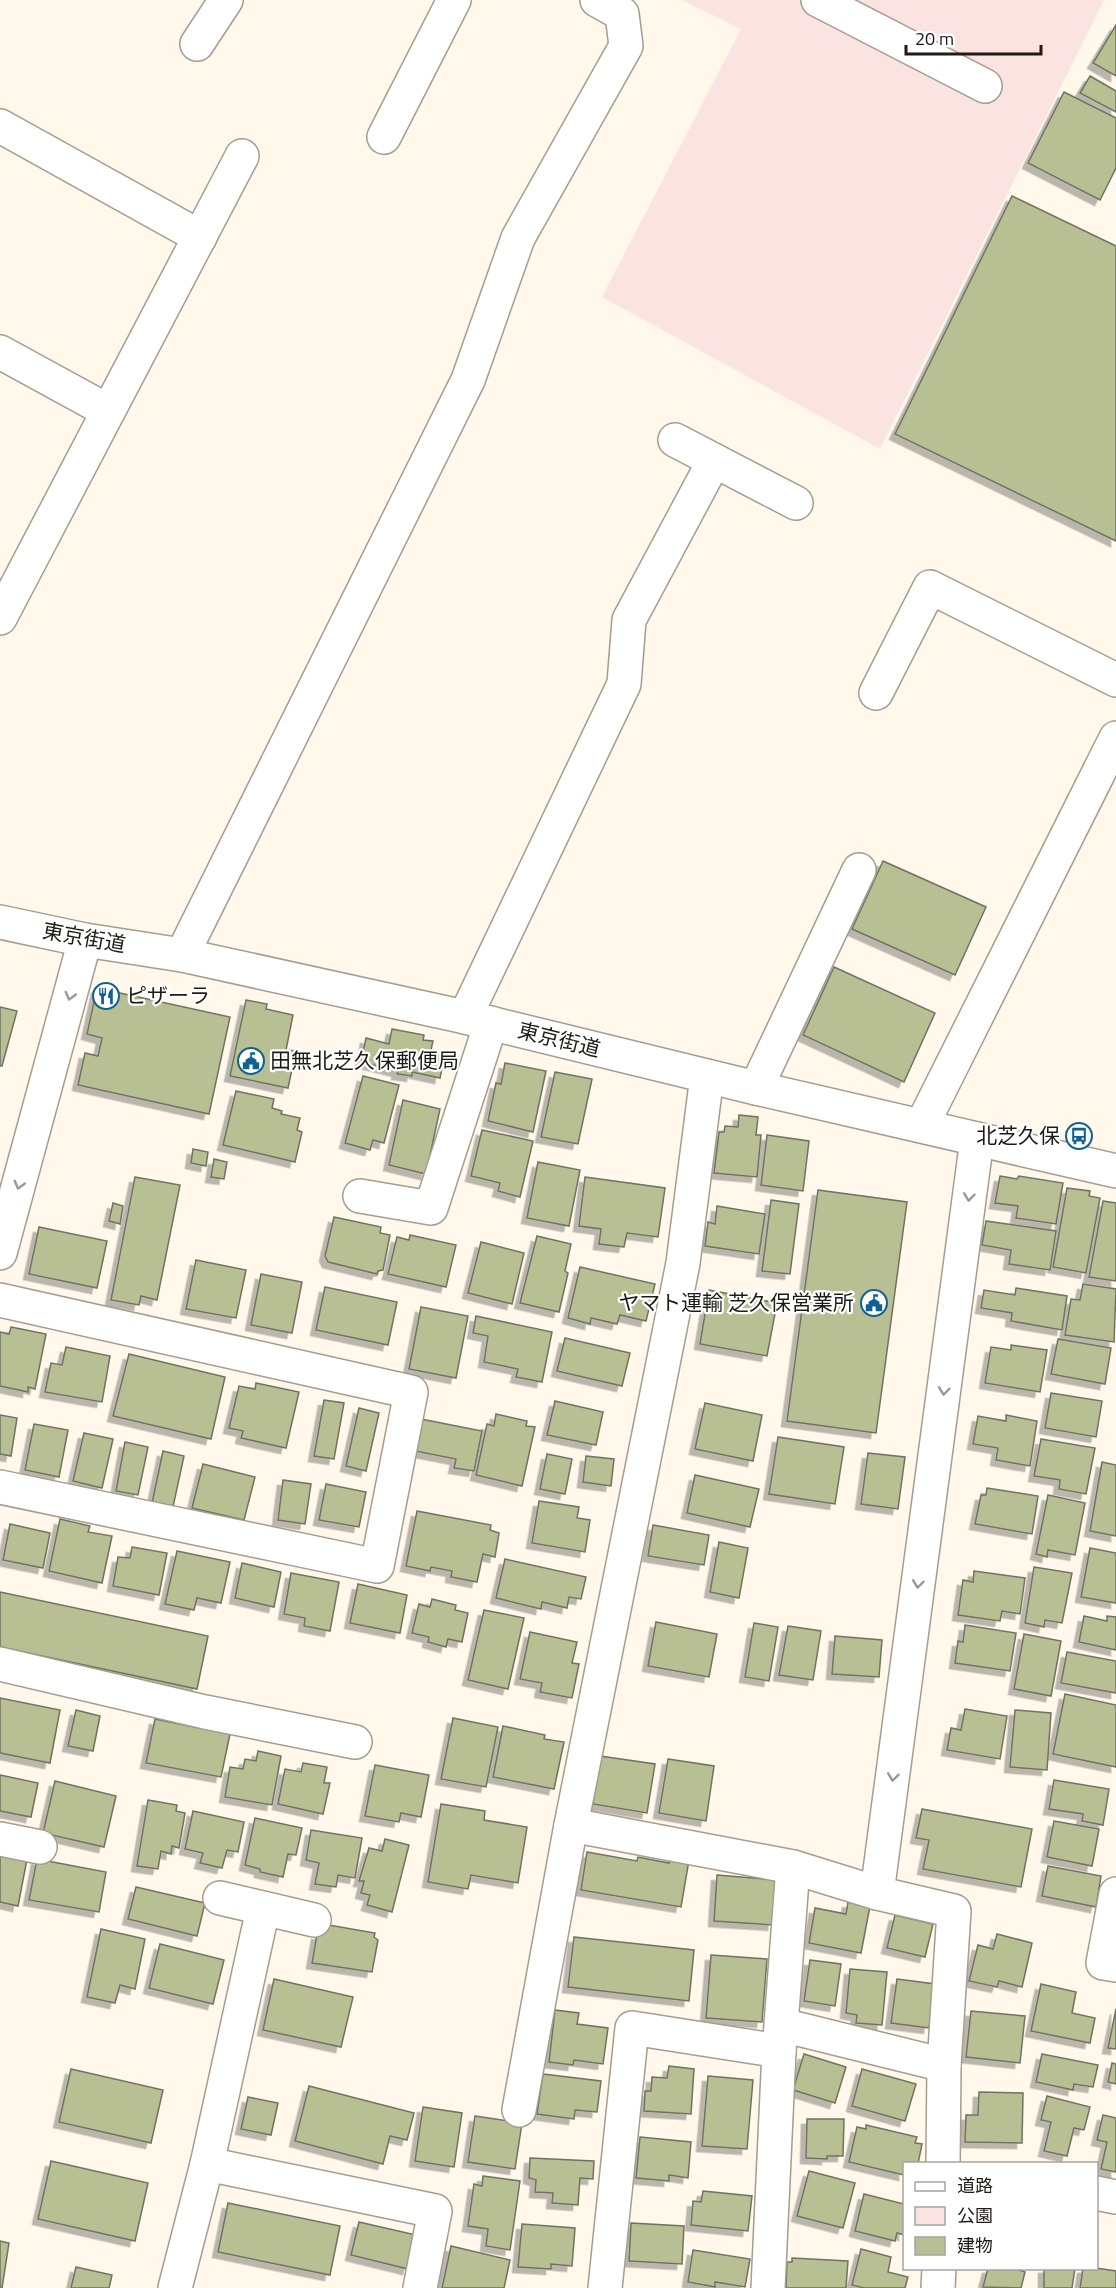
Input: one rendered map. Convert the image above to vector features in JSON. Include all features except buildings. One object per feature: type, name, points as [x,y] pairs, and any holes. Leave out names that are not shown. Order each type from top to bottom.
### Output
[{"type":"street","points":[[197,44],[226,0]]},
{"type":"street","points":[[384,137],[454,0]]},
{"type":"street","points":[[182,955],[468,380],[518,238],[626,46],[622,14],[597,0]]},
{"type":"street","points":[[818,0],[985,86]]},
{"type":"street","points":[[0,126],[200,237]]},
{"type":"street","points":[[0,618],[243,156]]},
{"type":"street","points":[[0,352],[108,411]]},
{"type":"street","points":[[675,440],[796,503]]},
{"type":"street","points":[[360,1196],[431,1208],[478,1020],[624,684],[629,620],[714,461]]},
{"type":"street","points":[[876,693],[930,588],[1116,680]]},
{"type":"street","points":[[922,1125],[1116,738]]},
{"type":"street","points":[[756,1088],[858,870]]},
{"type":"street","name":"東京街道","points":[[0,922],[85,940],[182,955],[478,1020],[756,1088],[1116,1171]]},
{"type":"street","points":[[0,1253],[85,940]]},
{"type":"street","points":[[519,2110],[571,1825],[683,1263],[707,1076]]},
{"type":"street","points":[[877,1893],[977,1139]]},
{"type":"street","points":[[0,1300],[411,1392],[377,1566],[0,1487]]},
{"type":"street","points":[[0,1664],[205,1712],[355,1742]]},
{"type":"street","points":[[571,1825],[793,1867],[877,1893],[954,1911],[944,2065],[943,2162]]},
{"type":"street","points":[[0,1839],[40,1847]]},
{"type":"street","points":[[768,2288],[781,2038],[793,1867]]},
{"type":"street","points":[[1116,1894],[1103,1963],[1116,1965]]},
{"type":"street","points":[[220,1898],[314,1920]]},
{"type":"street","points":[[175,2288],[207,2164],[263,1909]]},
{"type":"street","points":[[605,2288],[632,2028],[781,2038],[944,2065]]},
{"type":"street","points":[[207,2164],[435,2211],[420,2288]]},
{"type":"street","points":[[1098,2193],[1116,2197]]},
{"type":"street","points":[[938,2288],[939,2270]]},
{"type":"green space","points":[[682,0],[1104,0],[880,449],[602,297],[741,29]]},
{"type":"place","name":"ピザーラ","points":[[106,996]]},
{"type":"place","name":"田無北芝久保郵便局","points":[[251,1061]]},
{"type":"place","name":"北芝久保","points":[[1079,1136]]},
{"type":"place","name":"ヤマト運輸 芝久保営業所","points":[[874,1303]]}]
